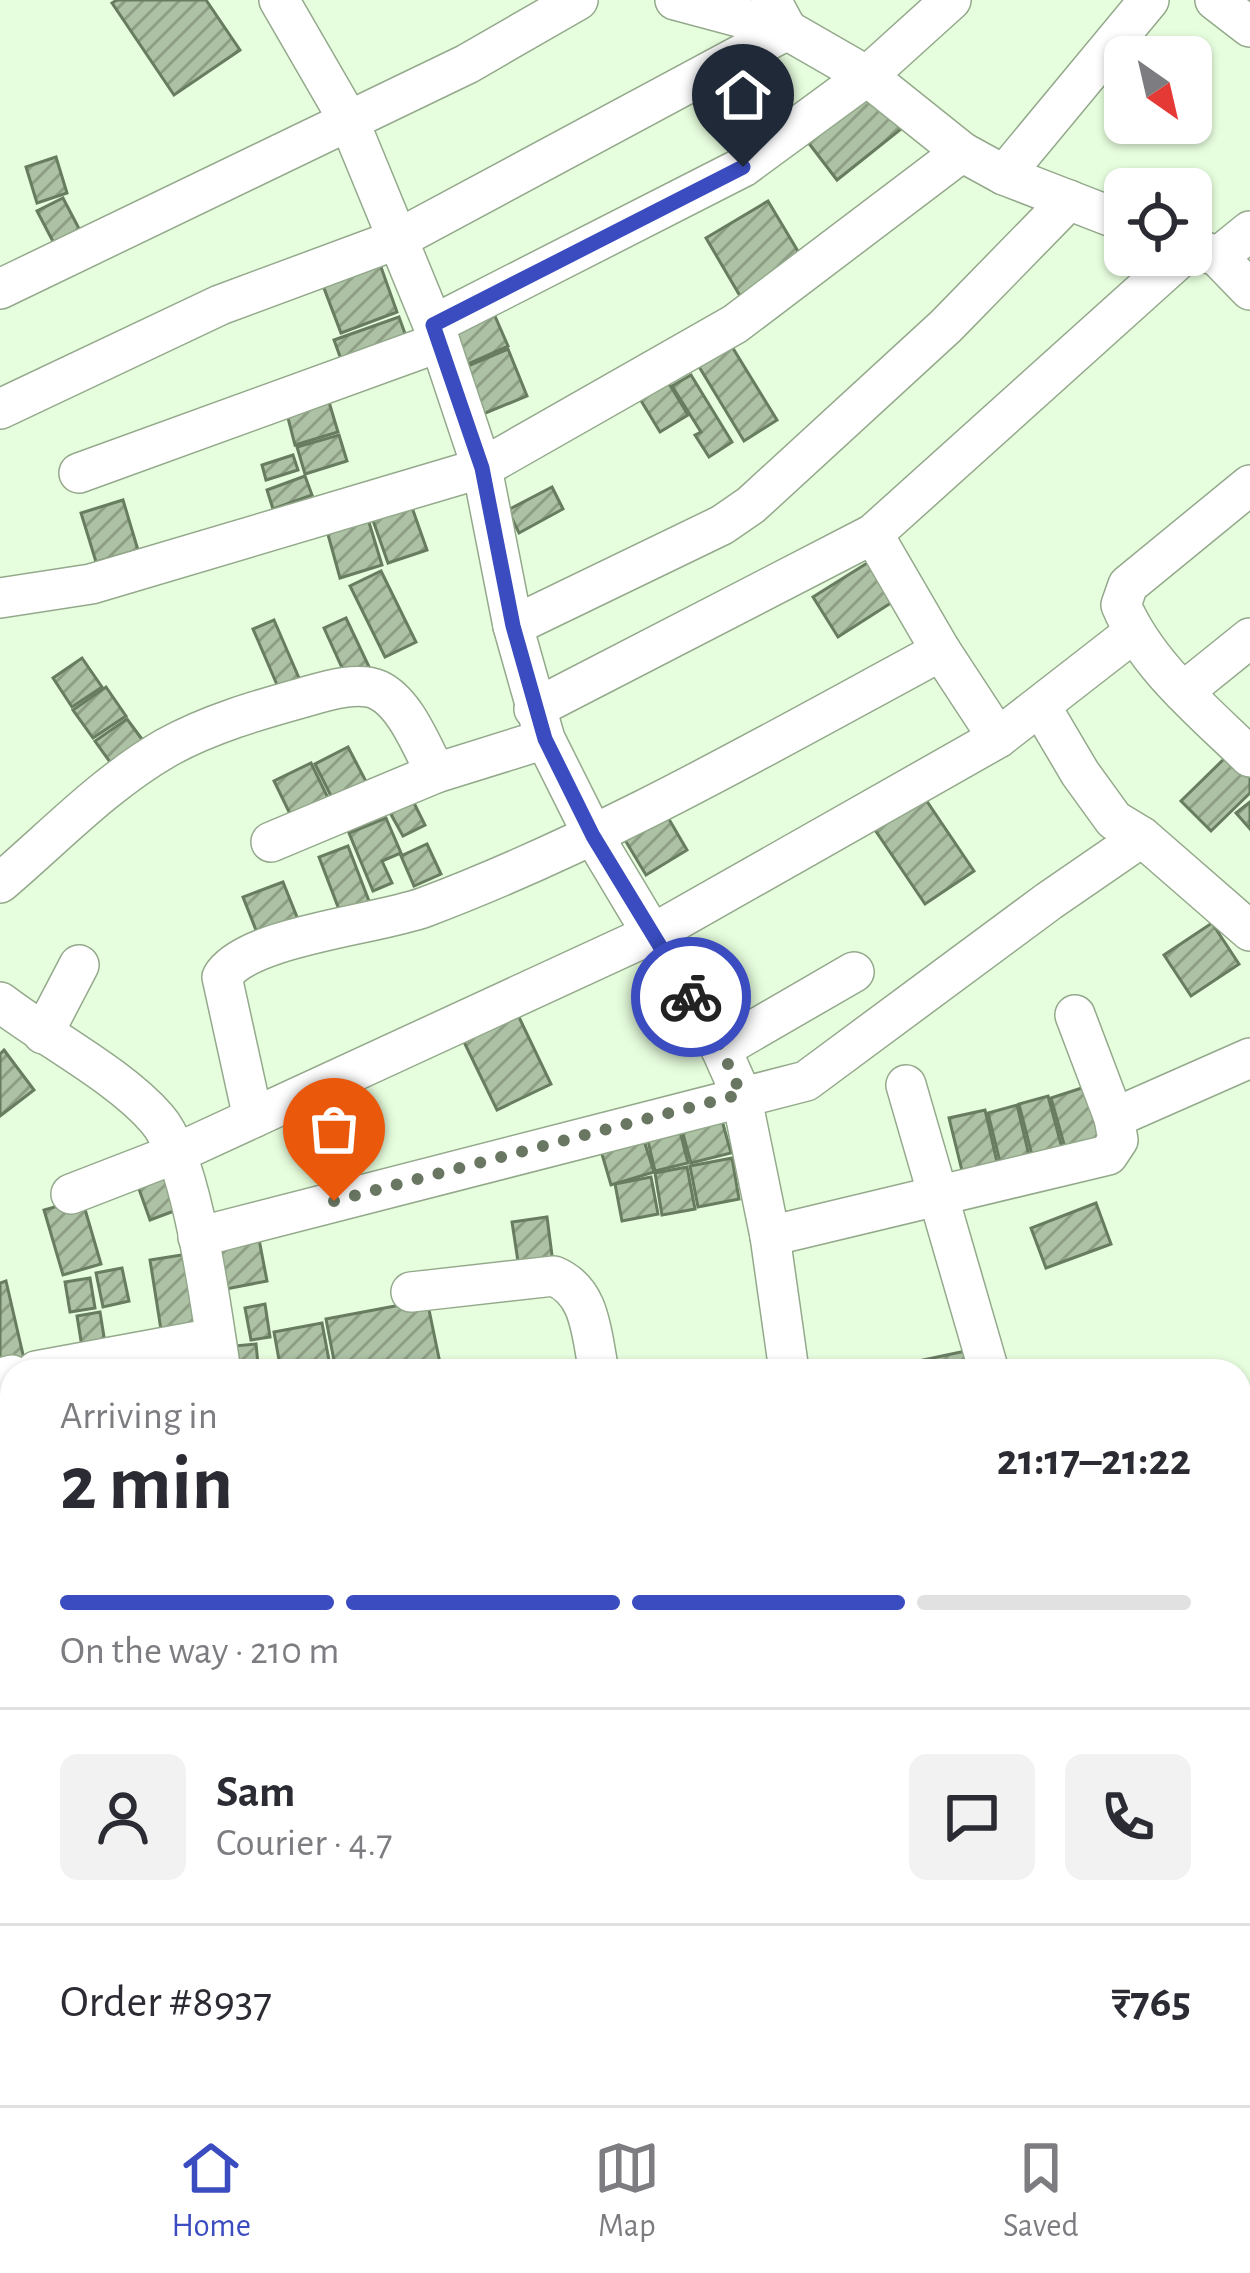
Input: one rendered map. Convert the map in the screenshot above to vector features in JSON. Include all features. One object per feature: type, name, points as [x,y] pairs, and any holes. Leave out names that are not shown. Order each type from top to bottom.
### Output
[{"type":"street","points":[[279,0],[349,122],[436,334],[482,468],[513,626],[540,724],[593,836],[721,1048],[741,1094],[770,1236],[787,1359]]},
{"type":"street","points":[[0,289],[466,64],[578,0]]},
{"type":"street","points":[[675,0],[779,15],[868,76],[962,152],[1004,175],[1104,213]]},
{"type":"street","points":[[79,473],[436,334],[743,167],[868,76],[951,0]]},
{"type":"street","points":[[1004,175],[1149,0]]},
{"type":"street","points":[[1215,0],[1250,26]]},
{"type":"street","points":[[0,410],[220,305],[398,238],[779,15]]},
{"type":"street","points":[[0,598],[91,584],[482,468],[735,324],[962,152]]},
{"type":"street","points":[[513,626],[722,525],[751,505],[946,326],[1069,200]]},
{"type":"street","points":[[1212,245],[1250,231]]},
{"type":"street","points":[[1212,263],[1250,290]]},
{"type":"street","points":[[271,842],[540,724],[873,534],[1167,276]]},
{"type":"street","points":[[1250,485],[1128,584],[1121,605],[1133,633],[1183,692],[1250,757]]},
{"type":"street","points":[[873,534],[998,738]]},
{"type":"street","points":[[71,1193],[177,1153],[654,933],[998,738],[1133,633]]},
{"type":"street","points":[[1183,692],[1250,638]]},
{"type":"street","points":[[253,1118],[222,977],[242,956],[423,908],[593,836],[941,651]]},
{"type":"street","points":[[0,883],[112,787],[166,748],[250,712],[326,692],[362,687],[380,691],[397,706],[436,773]]},
{"type":"street","points":[[1041,707],[1114,820],[1142,837],[1250,932]]},
{"type":"street","points":[[198,1237],[806,1081],[1142,837]]},
{"type":"street","points":[[43,1034],[79,965]]},
{"type":"street","points":[[721,1048],[854,972]]},
{"type":"street","points":[[0,1002],[135,1096],[161,1123],[177,1153],[198,1237],[218,1355],[172,1359]]},
{"type":"street","points":[[770,1236],[1108,1154],[1118,1139],[1114,1118],[1075,1015]]},
{"type":"street","points":[[1114,1118],[1250,1058]]},
{"type":"street","points":[[906,1085],[986,1359]]},
{"type":"street","points":[[411,1292],[554,1276],[582,1296],[596,1359]]},
{"type":"building","points":[[206,0],[240,50],[174,95],[112,3]]},
{"type":"building","points":[[868,87],[901,129],[837,180],[804,137]]},
{"type":"building","points":[[56,157],[67,193],[37,203],[26,167]]},
{"type":"building","points":[[63,198],[85,240],[59,253],[37,211]]},
{"type":"building","points":[[768,201],[802,258],[740,296],[706,238]]},
{"type":"building","points":[[376,253],[397,312],[341,333],[319,275]]},
{"type":"building","points":[[491,307],[508,346],[461,367],[443,328]]},
{"type":"building","points":[[399,317],[407,339],[342,362],[334,340]]},
{"type":"building","points":[[731,345],[777,420],[744,441],[698,365]]},
{"type":"building","points":[[508,349],[527,396],[483,414],[463,368]]},
{"type":"building","points":[[691,375],[732,442],[709,457],[695,435],[701,432],[672,386]]},
{"type":"building","points":[[668,382],[688,415],[660,432],[640,399]]},
{"type":"building","points":[[329,402],[338,432],[295,445],[287,414]]},
{"type":"building","points":[[339,435],[347,461],[305,474],[297,447]]},
{"type":"building","points":[[293,455],[298,470],[266,480],[262,465]]},
{"type":"building","points":[[305,476],[312,495],[273,509],[267,490]]},
{"type":"building","points":[[552,487],[563,509],[519,533],[508,510]]},
{"type":"building","points":[[409,499],[427,550],[388,563],[370,512]]},
{"type":"building","points":[[123,500],[138,550],[96,562],[81,513]]},
{"type":"building","points":[[368,519],[382,565],[340,578],[327,531]]},
{"type":"building","points":[[872,560],[897,599],[838,637],[813,597]]},
{"type":"building","points":[[381,571],[416,642],[385,657],[350,586]]},
{"type":"building","points":[[346,618],[371,671],[348,681],[324,628]]},
{"type":"building","points":[[274,620],[302,685],[281,694],[253,629]]},
{"type":"building","points":[[82,658],[102,687],[72,707],[53,678]]},
{"type":"building","points":[[106,687],[126,716],[93,738],[73,710]]},
{"type":"building","points":[[127,719],[147,746],[115,769],[95,741]]},
{"type":"building","points":[[348,747],[371,791],[337,808],[315,764]]},
{"type":"building","points":[[1228,755],[1250,777],[1250,793],[1211,831],[1181,801]]},
{"type":"building","points":[[311,763],[329,800],[292,818],[274,781]]},
{"type":"building","points":[[922,794],[974,871],[925,904],[873,827]]},
{"type":"building","points":[[411,797],[425,825],[403,836],[388,809]]},
{"type":"building","points":[[1250,802],[1250,829],[1236,813]]},
{"type":"building","points":[[663,809],[687,850],[646,875],[622,835]]},
{"type":"building","points":[[386,818],[401,853],[382,861],[392,883],[373,891],[349,833]]},
{"type":"building","points":[[427,844],[441,874],[414,886],[401,856]]},
{"type":"building","points":[[348,846],[372,909],[343,920],[319,857]]},
{"type":"building","points":[[283,882],[301,927],[261,943],[243,897]]},
{"type":"building","points":[[1212,923],[1239,964],[1191,996],[1164,955]]},
{"type":"building","points":[[517,1013],[551,1084],[497,1110],[463,1040]]},
{"type":"building","points":[[4,1050],[34,1090],[0,1116],[0,1054]]},
{"type":"building","points":[[1088,1086],[1105,1144],[1067,1155],[1051,1098]]},
{"type":"building","points":[[1048,1096],[1065,1159],[1035,1167],[1019,1104]]},
{"type":"building","points":[[1017,1105],[1032,1168],[1003,1174],[988,1113]]},
{"type":"building","points":[[718,1106],[731,1153],[691,1163],[678,1116]]},
{"type":"building","points":[[985,1110],[1000,1175],[965,1183],[949,1118]]},
{"type":"building","points":[[677,1120],[688,1163],[655,1171],[645,1128]]},
{"type":"building","points":[[641,1131],[654,1172],[611,1185],[599,1144]]},
{"type":"building","points":[[732,1158],[739,1199],[698,1207],[690,1166]]},
{"type":"building","points":[[166,1163],[182,1208],[150,1220],[134,1175]]},
{"type":"building","points":[[687,1167],[695,1209],[662,1215],[655,1173]]},
{"type":"building","points":[[651,1177],[658,1214],[622,1221],[615,1184]]},
{"type":"building","points":[[82,1199],[101,1264],[63,1275],[44,1210]]},
{"type":"building","points":[[1096,1203],[1111,1244],[1046,1268],[1031,1228]]},
{"type":"building","points":[[547,1217],[553,1263],[519,1268],[512,1222]]},
{"type":"building","points":[[258,1234],[267,1281],[226,1289],[217,1242]]},
{"type":"building","points":[[188,1254],[199,1330],[162,1336],[150,1260]]},
{"type":"building","points":[[122,1268],[129,1301],[103,1307],[96,1273]]},
{"type":"building","points":[[90,1278],[95,1308],[70,1312],[65,1282]]},
{"type":"building","points":[[6,1281],[24,1359],[0,1359],[0,1283]]},
{"type":"building","points":[[427,1300],[439,1359],[334,1359],[326,1319]]},
{"type":"building","points":[[265,1304],[270,1337],[251,1340],[245,1308]]},
{"type":"building","points":[[100,1312],[105,1343],[82,1347],[77,1316]]},
{"type":"building","points":[[322,1323],[329,1359],[279,1359],[274,1332]]},
{"type":"building","points":[[256,1344],[258,1359],[235,1359],[234,1346]]},
{"type":"building","points":[[207,1350],[208,1359],[176,1359],[175,1354]]},
{"type":"building","points":[[970,1350],[972,1359],[928,1359]]},
{"type":"way so far","points":[[334,1201],[741,1094],[691,997]]},
{"type":"route","points":[[691,997],[593,836],[545,739],[513,626],[482,468],[433,325],[743,167]]}]
